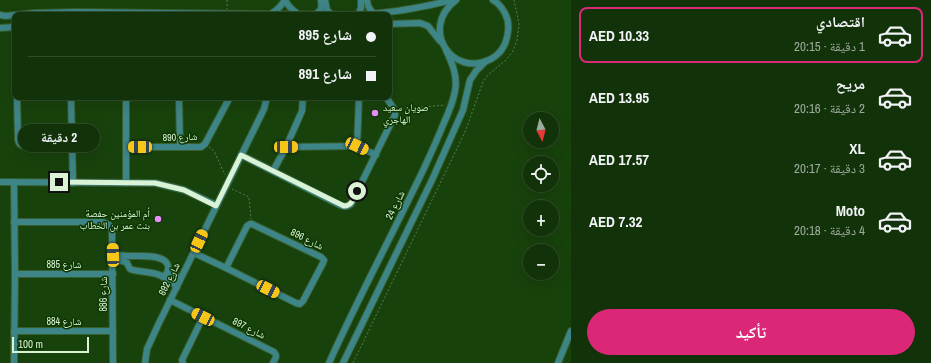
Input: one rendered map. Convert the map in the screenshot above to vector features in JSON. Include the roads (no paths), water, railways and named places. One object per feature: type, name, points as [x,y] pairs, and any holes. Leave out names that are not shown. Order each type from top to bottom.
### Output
[{"type":"street","points":[[285,0],[296,12]]},
{"type":"street","points":[[272,12],[282,6],[285,0]]},
{"type":"street","points":[[320,12],[321,0]]},
{"type":"street","points":[[325,0],[327,10],[330,12]]},
{"type":"street","points":[[359,12],[361,0]]},
{"type":"street","points":[[367,0],[367,5],[372,12]]},
{"type":"street","points":[[392,12],[409,10],[452,0]]},
{"type":"street","points":[[442,43],[440,23],[443,13],[449,5],[456,0]]},
{"type":"street","points":[[493,0],[502,8],[507,17]]},
{"type":"street","points":[[446,50],[454,58],[474,64],[485,62],[495,57],[503,49],[508,39],[509,28],[503,0]]},
{"type":"street","points":[[0,15],[12,15]]},
{"type":"street","points":[[392,24],[420,23],[428,26],[442,43]]},
{"type":"street","points":[[0,28],[12,27]]},
{"type":"street","name":"شارع 24","points":[[329,363],[358,301],[423,171],[451,105],[456,90],[456,77],[453,66],[442,43]]},
{"type":"street","points":[[343,363],[432,180],[463,110],[470,80],[485,62]]},
{"type":"street","points":[[17,100],[18,140],[20,144],[24,146],[72,145]]},
{"type":"street","points":[[71,100],[73,183]]},
{"type":"street","points":[[126,100],[126,183]]},
{"type":"street","points":[[179,100],[180,147]]},
{"type":"street","name":"شارع 890","points":[[126,148],[201,147],[205,144],[228,100]]},
{"type":"street","name":"شارع 892","points":[[145,363],[147,350],[180,278],[194,253],[264,109],[266,100]]},
{"type":"street","points":[[273,171],[286,147],[302,111],[303,100]]},
{"type":"street","points":[[357,146],[359,100]]},
{"type":"street","points":[[241,155],[340,205],[347,206],[351,204],[394,118],[394,109],[388,100]]},
{"type":"street","points":[[286,147],[357,146],[376,155]]},
{"type":"street","points":[[0,182],[155,183],[184,190],[216,206]]},
{"type":"street","points":[[14,182],[14,363]]},
{"type":"street","name":"شارع 886","points":[[14,222],[103,222],[109,225],[112,229],[113,363]]},
{"type":"street","name":"شارع 896","points":[[194,253],[300,304],[323,263],[323,258],[250,224],[247,226],[226,268]]},
{"type":"street","points":[[127,263],[132,256]]},
{"type":"street","points":[[113,258],[132,256],[157,257],[168,264],[168,270],[164,277]]},
{"type":"street","points":[[113,258],[127,263],[130,269],[164,277],[177,287]]},
{"type":"street","points":[[168,270],[174,276],[180,278]]},
{"type":"street","name":"شارع 885","points":[[15,274],[113,274]]},
{"type":"street","name":"شارع 897","points":[[170,300],[274,352],[276,357],[273,363]]},
{"type":"street","points":[[183,363],[183,358],[203,317]]},
{"type":"street","name":"شارع 884","points":[[14,330],[113,331]]},
{"type":"street","points":[[558,363],[571,331]]},
{"type":"place","name":"صويان سعيد الهاجري","points":[[375,113]]},
{"type":"place","name":"أم المؤمنين حفصة بنت عمر بن الخطاب","points":[[158,219]]}]
